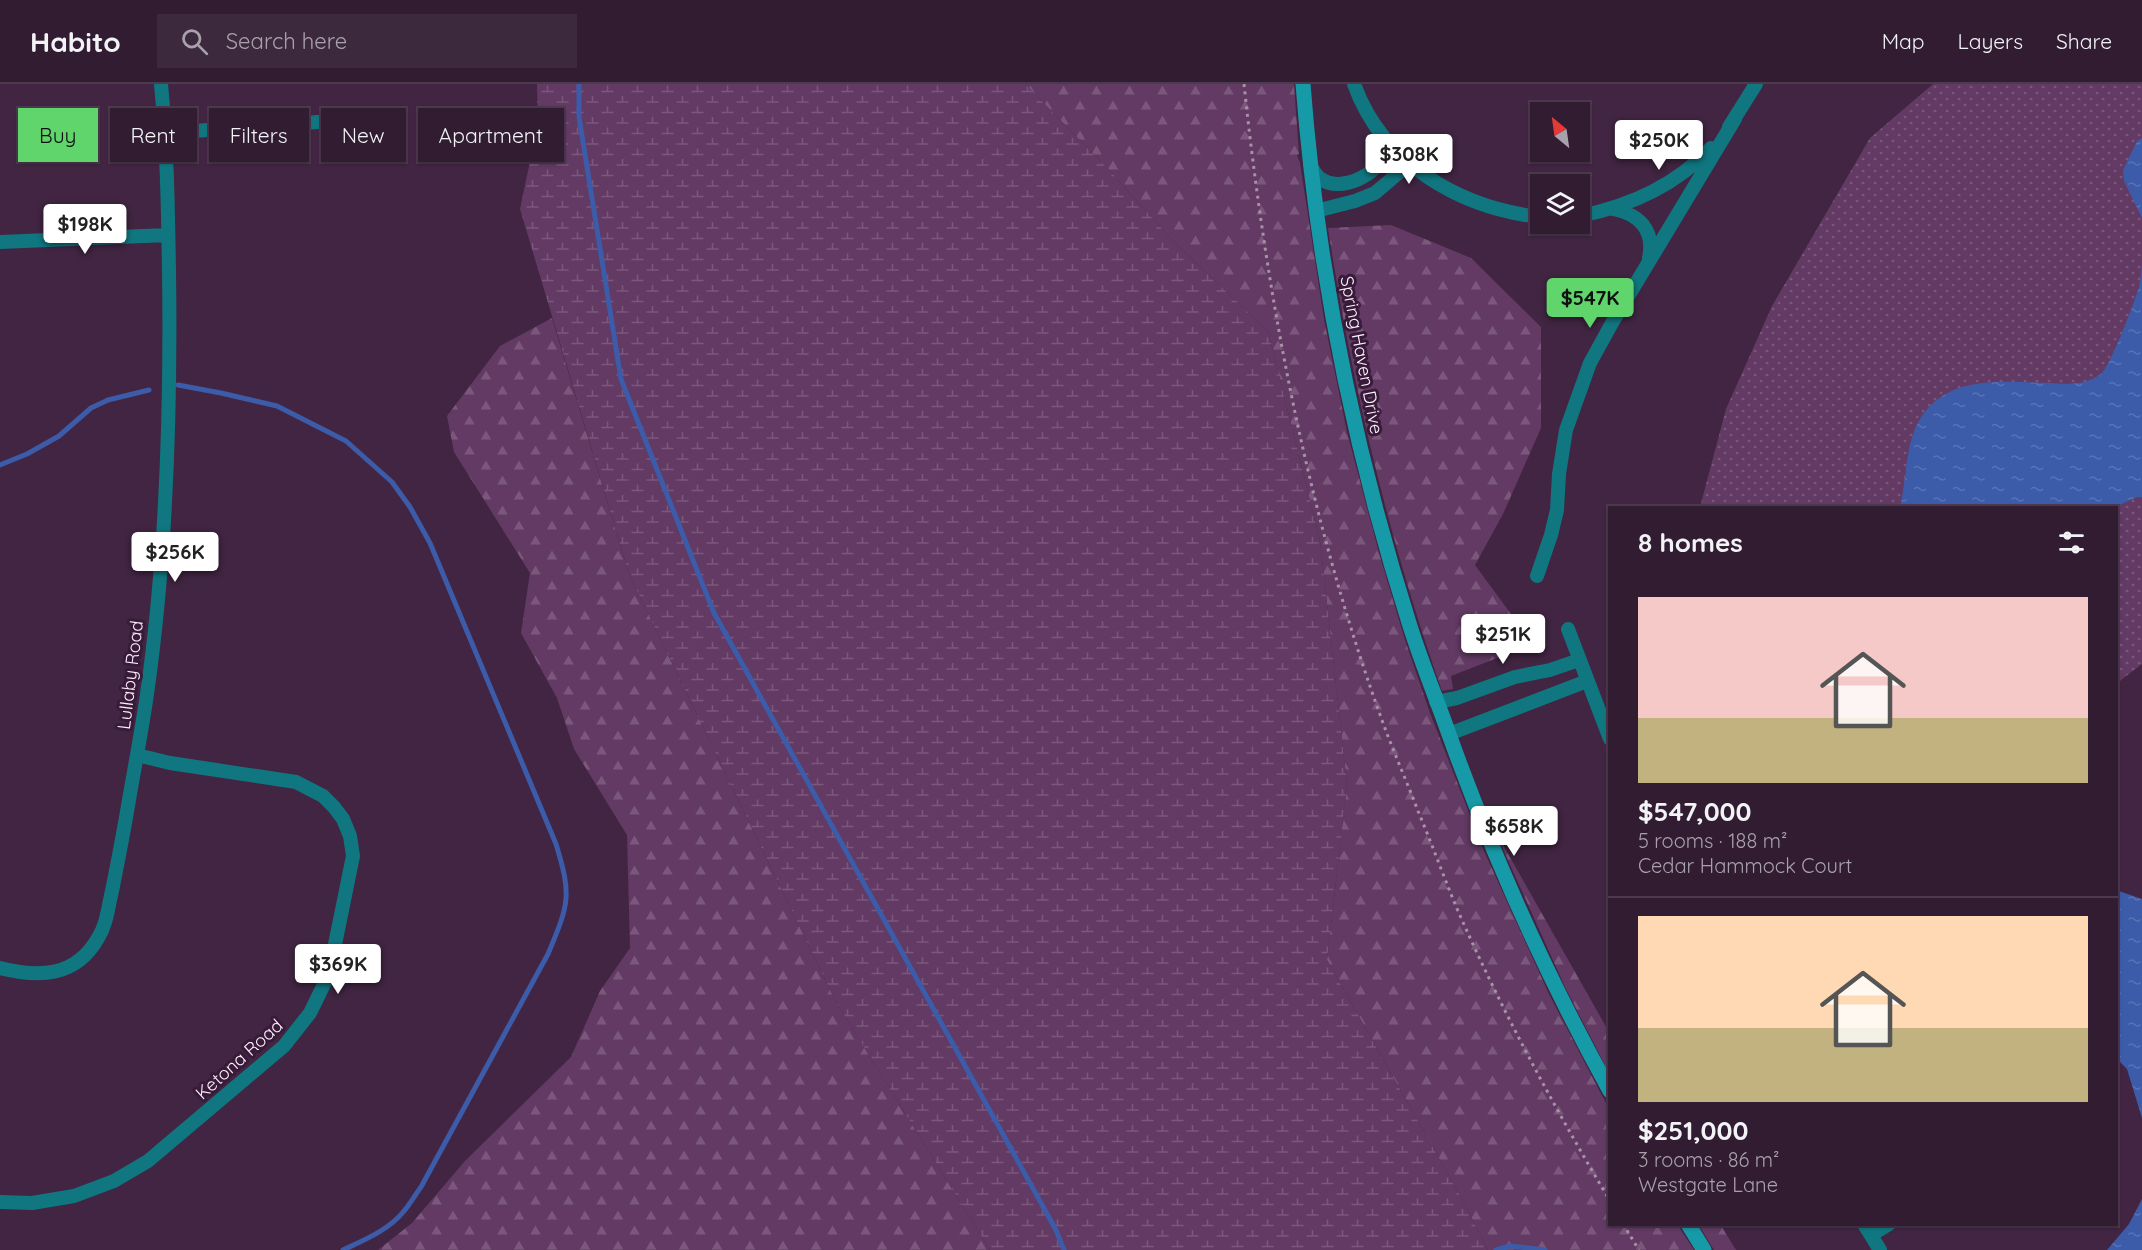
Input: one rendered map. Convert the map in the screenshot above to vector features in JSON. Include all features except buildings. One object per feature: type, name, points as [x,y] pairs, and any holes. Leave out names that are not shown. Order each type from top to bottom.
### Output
[{"type":"street","name":"Lullaby Road","points":[[161,84],[163,108]]},
{"type":"street","name":"Spring Haven Drive","points":[[1303,84],[1309,161],[1332,318],[1356,430],[1410,628],[1469,790],[1522,916],[1557,991],[1608,1087]]},
{"type":"street","points":[[1354,84],[1363,105],[1381,132],[1410,163],[1445,188],[1477,204],[1496,210],[1530,215]]},
{"type":"street","points":[[1538,576],[1557,510],[1562,453],[1574,405],[1601,343],[1756,84]]},
{"type":"street","points":[[1590,214],[1628,203],[1661,188],[1681,175],[1701,159],[1735,119]]},
{"type":"street","points":[[197,132],[321,122]]},
{"type":"street","points":[[1309,161],[1315,174],[1322,181],[1331,184],[1359,179],[1381,161],[1385,152],[1381,132]]},
{"type":"street","name":"Lullaby Road","points":[[0,968],[23,974],[41,975],[61,970],[76,962],[98,939],[105,924],[147,693],[160,579],[171,367],[166,162]]},
{"type":"street","points":[[1316,211],[1355,201],[1374,193],[1410,163]]},
{"type":"street","points":[[1611,209],[1626,212],[1643,226],[1652,246],[1648,263]]},
{"type":"street","points":[[0,242],[168,236]]},
{"type":"street","points":[[1568,629],[1608,734]]},
{"type":"street","points":[[1436,702],[1457,698],[1526,674],[1550,670],[1580,660]]},
{"type":"street","points":[[1526,674],[1536,700]]},
{"type":"street","points":[[1449,734],[1587,681]]},
{"type":"street","name":"Ketona Road","points":[[0,1202],[32,1203],[74,1196],[114,1181],[148,1161],[284,1046],[310,1013],[330,974],[353,856],[350,836],[343,819],[334,807],[308,786],[296,782],[170,763],[137,755]]},
{"type":"street","points":[[1689,1226],[1704,1250]]},
{"type":"street","points":[[1868,1230],[1880,1250]]},
{"type":"path","points":[[1244,84],[1261,228],[1292,396],[1311,479],[1356,643],[1383,723],[1458,911],[1530,1059],[1569,1133],[1608,1198]]},
{"type":"path","points":[[1624,1226],[1639,1250]]},
{"type":"green space","points":[[537,84],[1025,84],[1111,172],[1172,240],[1268,331],[1320,541],[1347,784],[1327,960],[1462,1199],[1488,1250],[990,1250],[836,1002],[629,574],[520,209],[530,162],[564,162],[564,108],[538,108]]},
{"type":"green space","points":[[1025,84],[1294,84],[1299,154],[1297,155],[1324,319],[1347,432],[1379,553],[1430,713],[1484,851],[1549,994],[1608,1107],[1608,1226],[1678,1226],[1694,1250],[1488,1250],[1462,1199],[1327,960],[1347,784],[1320,541],[1268,331],[1172,240],[1111,172]]},
{"type":"green space","points":[[1933,84],[2142,84],[2142,664],[2118,682],[2118,506],[1700,506],[1726,409],[1772,306],[1870,138]]},
{"type":"green space","points":[[1391,225],[1471,258],[1541,327],[1541,428],[1503,514],[1475,565],[1533,644],[1451,676],[1453,689],[1442,691],[1405,577],[1374,462],[1348,346],[1328,228]]},
{"type":"green space","points":[[552,318],[629,574],[836,1002],[990,1250],[378,1250],[412,1223],[465,1161],[571,1057],[600,991],[630,948],[627,835],[574,749],[557,698],[521,633],[530,573],[454,452],[447,416],[500,346]]},
{"type":"green space","points":[[1494,829],[1608,1030],[1608,1071],[1565,987]]},
{"type":"green space","points":[[1699,1226],[1721,1226],[1736,1250],[1714,1250]]},
{"type":"water","points":[[2142,138],[2142,218],[2124,181],[2123,170],[2137,141]]},
{"type":"water","points":[[2142,264],[2142,497],[2117,506],[1900,506],[1909,450],[1915,429],[1931,404],[1945,394],[1978,384],[1996,382],[2076,383],[2088,381],[2101,374],[2116,347],[2140,284]]},
{"type":"water","points":[[2118,891],[2142,899],[2142,1118],[2127,1069],[2118,1060]]},
{"type":"water","points":[[2142,1199],[2142,1250],[2107,1250],[2129,1224]]},
{"type":"waterway","points":[[579,84],[579,117],[621,379],[714,613],[1056,1230],[1064,1250]]},
{"type":"waterway","points":[[178,385],[277,406],[346,441],[392,482],[410,507],[430,543],[556,844],[564,876],[566,888],[564,911],[548,954],[421,1187],[404,1211],[391,1224],[343,1250]]},
{"type":"waterway","points":[[0,465],[27,454],[59,436],[91,408],[108,400],[149,390]]},
{"type":"waterway","points":[[1496,1250],[1510,1246],[1545,1250]]}]
